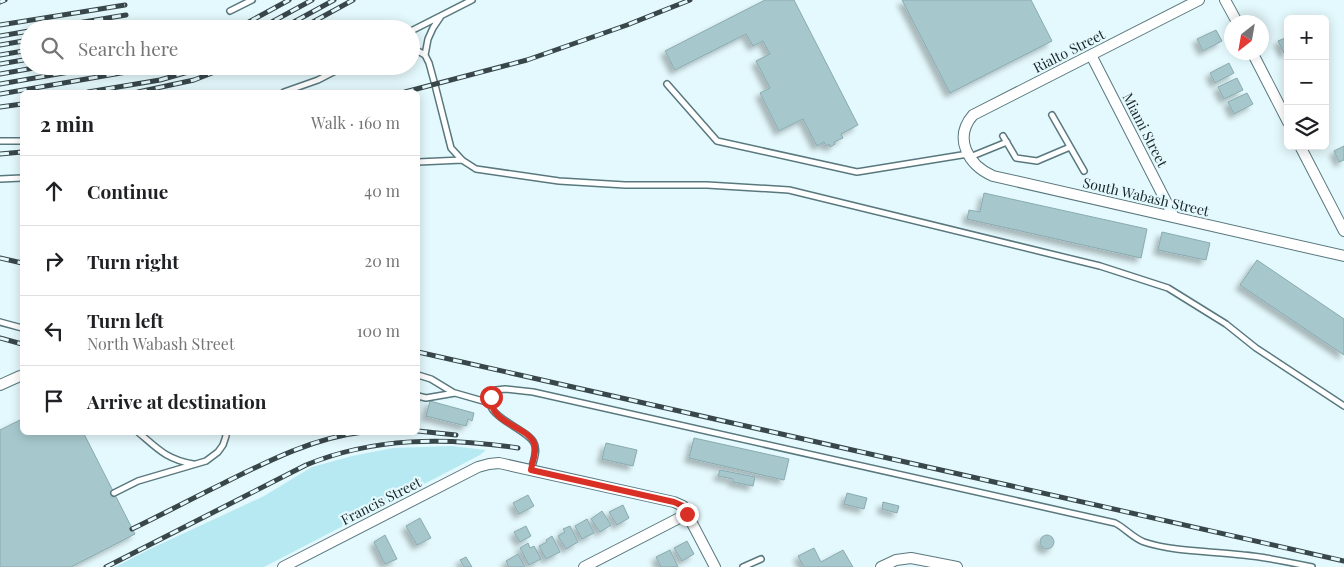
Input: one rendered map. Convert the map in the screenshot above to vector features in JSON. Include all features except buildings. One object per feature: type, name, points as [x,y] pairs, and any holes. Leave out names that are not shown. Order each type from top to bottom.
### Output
[{"type":"street","name":"Rialto Street","points":[[969,156],[964,136],[967,122],[973,115],[1199,0]]},
{"type":"street","points":[[1225,0],[1233,15]]},
{"type":"street","name":"Miami Street","points":[[1091,55],[1174,217]]},
{"type":"street","points":[[1256,60],[1284,114]]},
{"type":"street","points":[[1302,150],[1344,231]]},
{"type":"street","name":"South Wabash Street","points":[[969,156],[979,168],[993,176],[1344,256]]},
{"type":"street","points":[[0,385],[20,376]]},
{"type":"street","name":"Francis Street","points":[[283,567],[478,467],[499,463],[531,470]]},
{"type":"street","points":[[531,470],[674,502],[683,506],[715,567]]},
{"type":"street","points":[[584,567],[687,514]]},
{"type":"street","points":[[880,567],[896,560],[911,558],[957,567]]},
{"type":"lane","points":[[230,11],[252,0]]},
{"type":"lane","points":[[420,27],[472,0]]},
{"type":"lane","points":[[425,55],[428,38],[441,16]]},
{"type":"lane","points":[[420,52],[425,55],[429,62],[451,148],[462,160],[476,169],[558,181],[625,185],[707,185],[790,190],[1100,266],[1168,288],[1226,324],[1256,348],[1344,406]]},
{"type":"lane","points":[[290,90],[328,75]]},
{"type":"lane","points":[[667,84],[717,141],[857,172],[969,156],[1007,142]]},
{"type":"lane","points":[[1052,115],[1084,171]]},
{"type":"lane","points":[[1003,136],[1016,158],[1037,161],[1070,147]]},
{"type":"lane","points":[[0,141],[20,140]]},
{"type":"lane","points":[[420,162],[462,160]]},
{"type":"lane","points":[[0,179],[20,178]]},
{"type":"lane","points":[[0,322],[20,327]]},
{"type":"lane","points":[[420,376],[431,379],[455,393],[490,403]]},
{"type":"lane","points":[[531,470],[536,449],[533,441],[497,415],[490,403],[491,397],[496,390],[533,392],[1115,522],[1137,538],[1152,544],[1180,549],[1269,558],[1312,567]]},
{"type":"lane","points":[[420,396],[426,398],[455,393]]},
{"type":"lane","points":[[141,435],[170,458],[194,464]]},
{"type":"lane","points":[[114,493],[138,481],[206,461],[218,452],[223,445],[225,435]]},
{"type":"lane","points":[[743,567],[761,559]]},
{"type":"shaded area","points":[[452,446],[486,450],[480,455],[264,567],[115,567],[264,496],[312,467],[352,456],[393,448]]},
{"type":"railway","points":[[0,2],[5,0]]},
{"type":"railway","points":[[252,20],[289,0]]},
{"type":"railway","points":[[275,20],[312,0]]},
{"type":"railway","points":[[297,20],[334,0]]},
{"type":"railway","points":[[316,20],[353,0]]},
{"type":"railway","points":[[413,90],[527,60],[627,25],[690,0]]},
{"type":"railway","points":[[31,20],[125,5]]},
{"type":"railway","points":[[96,20],[126,15]]},
{"type":"railway","points":[[0,25],[20,22]]},
{"type":"railway","points":[[0,36],[20,33]]},
{"type":"railway","points":[[0,45],[20,42]]},
{"type":"railway","points":[[0,55],[20,52]]},
{"type":"railway","points":[[0,64],[20,61]]},
{"type":"railway","points":[[0,74],[20,70]]},
{"type":"railway","points":[[0,84],[52,75]]},
{"type":"railway","points":[[23,90],[109,75]]},
{"type":"railway","points":[[100,90],[160,80],[178,75]]},
{"type":"railway","points":[[147,90],[194,80],[207,75]]},
{"type":"railway","points":[[0,94],[20,91]]},
{"type":"railway","points":[[0,107],[20,104]]},
{"type":"railway","points":[[0,154],[20,152]]},
{"type":"railway","points":[[0,258],[20,263]]},
{"type":"railway","points":[[0,338],[20,343]]},
{"type":"railway","points":[[420,352],[1344,561]]},
{"type":"railway","points":[[420,431],[456,435]]},
{"type":"railway","points":[[132,529],[257,467],[309,445],[344,435]]},
{"type":"railway","points":[[106,567],[306,465],[332,456],[384,444],[411,442],[464,442],[518,448]]},
{"type":"route","points":[[491,397],[490,403],[497,415],[533,441],[536,449],[531,470],[674,502],[683,506],[687,514]]}]
